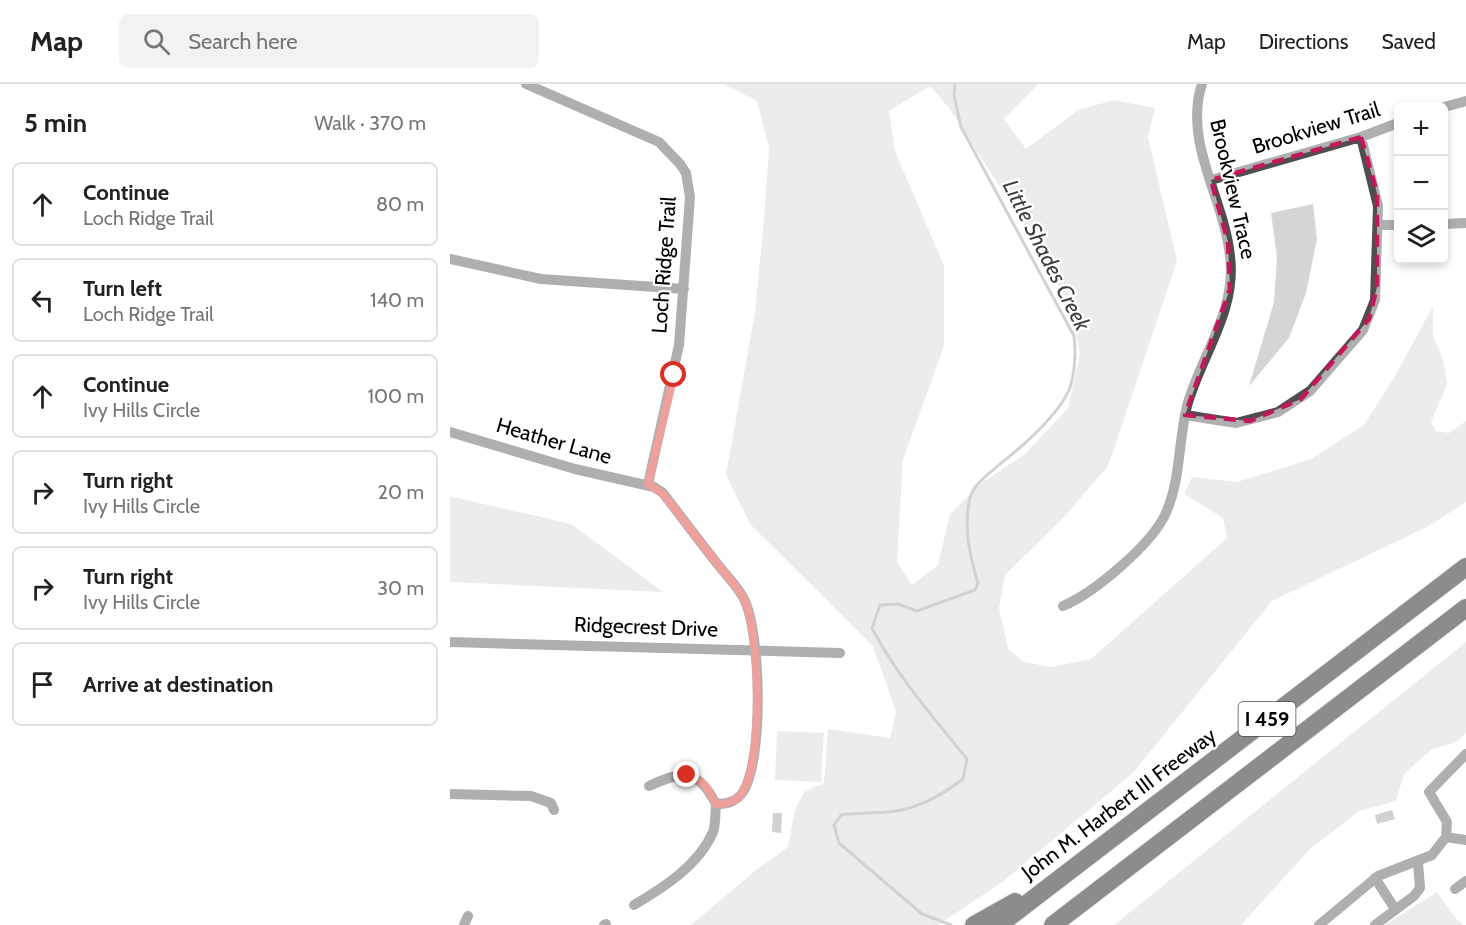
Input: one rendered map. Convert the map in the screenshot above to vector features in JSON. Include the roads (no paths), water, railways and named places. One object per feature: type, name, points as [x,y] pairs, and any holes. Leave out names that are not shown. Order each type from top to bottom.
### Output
[{"type":"highway","name":"John M. Harbert III Freeway","points":[[999,925],[1466,567]]},
{"type":"highway","name":"I 459","points":[[1053,925],[1466,608]]},
{"type":"highway","points":[[974,925],[1063,875]]},
{"type":"street","name":"Loch Ridge Trail","points":[[526,84],[651,138],[675,156],[686,173],[690,198],[684,289],[674,375],[648,484]]},
{"type":"street","name":"Brookview Trace","points":[[1063,606],[1091,592],[1145,542],[1163,518],[1173,490],[1185,416],[1227,307],[1230,289],[1229,249],[1196,124],[1197,101],[1202,84]]},
{"type":"street","points":[[1448,106],[1466,101]]},
{"type":"street","name":"Brookview Trail","points":[[1211,180],[1361,137],[1394,125]]},
{"type":"street","points":[[1185,416],[1222,422],[1250,421],[1290,406],[1310,391],[1363,330],[1373,309],[1377,287],[1378,225],[1377,193],[1361,137]]},
{"type":"street","points":[[1448,224],[1466,223]]},
{"type":"street","points":[[1378,225],[1394,225]]},
{"type":"street","points":[[450,259],[541,279],[684,289]]},
{"type":"street","name":"Heather Lane","points":[[450,432],[575,469],[648,484]]},
{"type":"street","points":[[648,484],[663,494],[743,597],[752,621],[756,650],[756,728],[752,770],[742,793],[729,804],[716,804]]},
{"type":"street","name":"Ridgecrest Drive","points":[[450,642],[840,653]]},
{"type":"street","points":[[1319,925],[1375,878],[1397,867],[1418,862],[1432,855],[1446,837],[1447,822],[1429,792],[1466,754]]},
{"type":"street","points":[[634,906],[680,873],[702,850],[714,831],[716,804],[706,786],[699,779],[687,775],[675,775],[649,786]]},
{"type":"street","points":[[450,794],[531,796],[551,803],[554,810]]},
{"type":"street","points":[[1446,837],[1466,840]]},
{"type":"street","points":[[1375,925],[1414,896],[1420,888],[1418,862]]},
{"type":"street","points":[[1375,878],[1395,909]]},
{"type":"street","points":[[1455,890],[1466,881]]},
{"type":"waterway","name":"Little Shades Creek","points":[[951,925],[922,914],[839,843],[834,825],[841,815],[898,811],[928,801],[963,779],[967,759],[904,679],[872,628],[880,605],[898,604],[917,611],[975,590],[978,583],[970,553],[968,533],[969,502],[973,490],[981,480],[1028,440],[1057,409],[1069,390],[1075,356],[1074,336],[961,127],[954,95],[955,84]]}]
